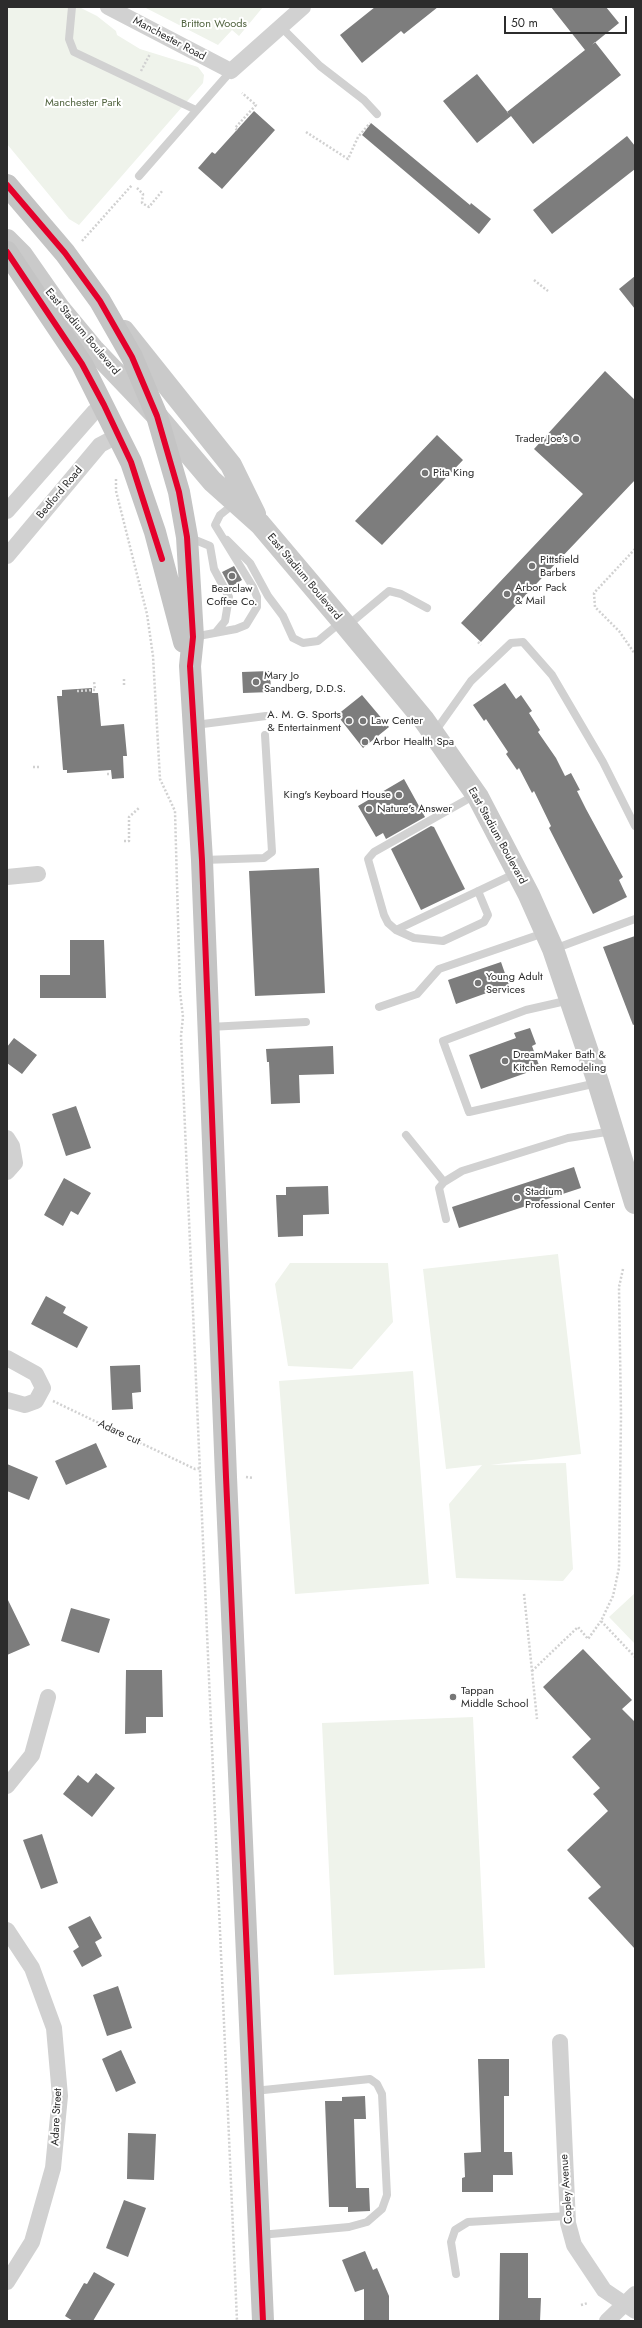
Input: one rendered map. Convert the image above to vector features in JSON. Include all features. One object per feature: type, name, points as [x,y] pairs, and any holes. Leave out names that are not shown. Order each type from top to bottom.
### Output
[{"type":"main road","points":[[7,185],[65,253],[100,301],[132,357],[157,416],[179,492],[187,537],[193,637],[190,666],[202,860],[263,2321]]},
{"type":"main road","name":"East Stadium Boulevard","points":[[7,240],[22,255],[59,308],[93,349],[157,416],[212,481],[260,524],[344,624],[433,734],[476,794],[517,872],[549,940],[571,1000],[598,1082],[635,1203]]},
{"type":"main road","points":[[7,252],[82,364],[104,404],[132,462],[155,532],[190,666]]},
{"type":"main road","name":"East Stadium Boulevard","points":[[100,301],[232,465],[260,524]]},
{"type":"street","name":"Manchester Road","points":[[108,7],[231,71]]},
{"type":"street","points":[[231,71],[303,7]]},
{"type":"street","points":[[7,511],[94,412],[104,404]]},
{"type":"street","name":"Bedford Road","points":[[7,556],[100,445],[119,435]]},
{"type":"street","points":[[7,877],[38,874]]},
{"type":"street","points":[[7,1138],[12,1146],[15,1163],[7,1172]]},
{"type":"street","points":[[7,1358],[36,1374],[43,1388],[36,1401],[25,1406],[7,1400]]},
{"type":"street","points":[[7,1786],[32,1755],[48,1697]]},
{"type":"street","name":"Adare Street","points":[[7,1930],[32,1968],[54,2028],[60,2096],[54,2168],[32,2242],[7,2282]]},
{"type":"street","name":"Copley Avenue","points":[[560,2042],[568,2216],[574,2245],[604,2290],[632,2303]]},
{"type":"street","points":[[607,2321],[632,2303]]},
{"type":"lane","points":[[72,7],[69,39],[74,52],[196,110]]},
{"type":"lane","points":[[281,26],[320,66],[364,100],[377,114]]},
{"type":"lane","points":[[139,176],[231,71]]},
{"type":"lane","points":[[193,637],[236,629],[246,625],[257,607],[257,597],[249,581],[215,525],[217,520],[236,503]]},
{"type":"lane","points":[[219,532],[250,563],[268,596],[283,616],[290,634],[298,642],[307,643],[318,641],[389,591],[401,594],[427,608]]},
{"type":"lane","points":[[187,537],[210,546],[214,568],[229,597],[225,621],[216,632]]},
{"type":"lane","points":[[249,581],[268,596]]},
{"type":"lane","points":[[433,734],[471,681],[511,643],[523,642],[552,675],[603,762],[635,826]]},
{"type":"lane","points":[[194,725],[266,716]]},
{"type":"lane","points":[[202,860],[264,858],[272,852],[265,735]]},
{"type":"lane","points":[[476,794],[374,852],[368,859],[384,915],[396,930],[414,938],[443,941],[484,922],[488,915],[478,891]]},
{"type":"lane","points":[[396,930],[517,872]]},
{"type":"lane","points":[[379,1007],[417,994],[439,969],[635,919]]},
{"type":"lane","points":[[571,1000],[526,1010],[443,1041],[469,1112],[598,1082]]},
{"type":"lane","points":[[209,1027],[306,1022]]},
{"type":"lane","points":[[446,1219],[439,1188],[444,1182],[462,1172],[568,1138],[613,1130]]},
{"type":"lane","points":[[406,1135],[444,1182]]},
{"type":"lane","points":[[253,2091],[370,2079],[377,2084],[382,2094],[387,2195],[382,2209],[367,2222],[349,2227],[259,2235]]},
{"type":"lane","points":[[456,2274],[451,2242],[456,2230],[468,2222],[568,2216]]},
{"type":"path","points":[[147,75],[140,72],[150,54]]},
{"type":"path","points":[[237,130],[235,128],[256,105],[242,93]]},
{"type":"path","points":[[306,132],[348,159],[358,137],[377,114]]},
{"type":"path","points":[[82,241],[133,184],[143,194],[142,203],[148,207],[163,190]]},
{"type":"path","points":[[534,280],[548,291]]},
{"type":"path","points":[[116,472],[116,491],[137,572],[149,628],[153,656],[160,774],[175,811],[180,992],[183,1018],[182,1044],[237,2321]]},
{"type":"path","points":[[635,549],[594,593],[595,607],[619,631],[635,654]]},
{"type":"path","points":[[478,642],[481,645]]},
{"type":"path","points":[[124,679],[124,685]]},
{"type":"path","points":[[77,691],[94,690],[94,682]]},
{"type":"path","points":[[33,767],[40,767]]},
{"type":"path","points":[[124,841],[129,840],[129,817],[139,808]]},
{"type":"path","points":[[532,1671],[578,1627],[588,1639],[601,1621],[613,1596],[620,1568],[621,1415],[618,1286],[624,1269]]},
{"type":"path","name":"Adare cut","points":[[43,1388],[54,1403],[195,1469],[201,1468]]},
{"type":"path","points":[[246,1477],[253,1478]]},
{"type":"path","points":[[524,1594],[537,1719]]},
{"type":"path","points":[[601,1621],[635,1657]]},
{"type":"path","points":[[580,2305],[588,2302]]},
{"type":"green space","name":"Manchester Park","points":[[7,7],[79,7],[97,16],[116,31],[117,35],[140,49],[198,67],[204,75],[203,83],[79,225],[69,219],[7,144]]},
{"type":"green space","name":"Britton Woods","points":[[144,7],[263,7],[239,36],[232,30],[218,45]]},
{"type":"green space","points":[[558,1254],[581,1454],[490,1465],[566,1463],[573,1569],[563,1581],[456,1578],[449,1504],[482,1465],[446,1469],[423,1269]]},
{"type":"green space","points":[[290,1263],[388,1263],[393,1322],[352,1369],[288,1366],[275,1284]]},
{"type":"green space","points":[[413,1371],[429,1584],[295,1594],[279,1381]]},
{"type":"green space","points":[[635,1593],[635,1644],[609,1617]]},
{"type":"green space","points":[[473,1717],[485,1968],[334,1975],[322,1723]]},
{"type":"building","points":[[375,7],[438,7],[404,34],[401,31],[362,63],[340,35]]},
{"type":"building","points":[[551,7],[606,7],[619,23],[595,42],[621,75],[533,144],[511,116],[477,143],[443,101],[477,74],[507,112],[585,50]]},
{"type":"building","points":[[254,111],[275,130],[222,189],[198,168],[212,152],[215,154]]},
{"type":"building","points":[[371,123],[470,205],[471,203],[491,219],[479,234],[362,135]]},
{"type":"building","points":[[627,136],[635,146],[635,169],[552,234],[533,210]]},
{"type":"building","points":[[635,276],[635,309],[619,289]]},
{"type":"building","points":[[605,371],[635,400],[635,480],[481,642],[461,623],[583,494],[534,449]]},
{"type":"building","points":[[437,435],[463,460],[382,545],[355,521]]},
{"type":"building","name":"Bearclaw Coffee Co.","points":[[234,566],[242,580],[230,587],[222,572]]},
{"type":"building","name":"Mary Jo Sandberg, D.D.S.","points":[[270,671],[271,692],[243,693],[242,672]]},
{"type":"building","points":[[505,683],[516,699],[521,695],[532,711],[529,713],[540,730],[538,732],[556,758],[565,776],[571,773],[580,790],[577,791],[586,809],[623,877],[619,880],[627,897],[593,914],[549,828],[551,826],[534,791],[532,793],[519,768],[517,770],[506,754],[508,752],[486,719],[484,721],[473,705]]},
{"type":"building","points":[[92,688],[92,693],[98,693],[101,726],[124,724],[127,756],[123,756],[124,778],[112,779],[111,770],[67,773],[67,770],[63,770],[57,696],[62,696],[62,690]]},
{"type":"building","name":"Law Center","points":[[362,695],[389,727],[363,748],[337,715]]},
{"type":"building","points":[[404,779],[425,817],[386,839],[383,833],[376,837],[358,806]]},
{"type":"building","points":[[431,826],[434,827],[465,889],[421,910],[391,849]]},
{"type":"building","points":[[319,868],[325,993],[255,996],[249,871]]},
{"type":"building","points":[[635,936],[635,1024],[633,1025],[603,947]]},
{"type":"building","points":[[70,940],[104,940],[106,998],[40,998],[40,975],[70,975]]},
{"type":"building","name":"Young Adult Services","points":[[501,962],[509,985],[456,1004],[448,980]]},
{"type":"building","name":"DreamMaker Bath & Kitchen Remodeling","points":[[530,1028],[536,1044],[532,1046],[540,1068],[481,1089],[469,1055],[516,1038],[514,1033]]},
{"type":"building","points":[[14,1038],[37,1055],[22,1074],[7,1063],[7,1047]]},
{"type":"building","points":[[333,1046],[334,1074],[299,1075],[300,1103],[271,1104],[269,1062],[267,1062],[266,1049]]},
{"type":"building","points":[[76,1106],[91,1148],[66,1156],[52,1114]]},
{"type":"building","name":"Stadium Professional Center","points":[[574,1167],[581,1188],[459,1228],[452,1207]]},
{"type":"building","points":[[64,1178],[91,1193],[78,1215],[71,1211],[63,1226],[44,1215]]},
{"type":"building","points":[[328,1186],[329,1214],[303,1215],[303,1236],[278,1237],[276,1195],[286,1195],[286,1187]]},
{"type":"building","points":[[46,1296],[66,1307],[63,1313],[88,1327],[77,1348],[31,1324]]},
{"type":"building","points":[[140,1365],[141,1392],[132,1393],[133,1409],[112,1410],[110,1366]]},
{"type":"building","points":[[96,1443],[107,1467],[66,1485],[55,1461]]},
{"type":"building","points":[[7,1464],[38,1477],[29,1500],[7,1491]]},
{"type":"building","points":[[7,1598],[30,1645],[7,1655]]},
{"type":"building","points":[[71,1608],[110,1619],[99,1653],[61,1641]]},
{"type":"building","points":[[583,1649],[632,1700],[622,1709],[635,1722],[635,1949],[588,1898],[601,1887],[567,1850],[608,1811],[593,1794],[600,1788],[572,1757],[591,1739],[543,1687]]},
{"type":"building","points":[[126,1670],[162,1670],[163,1717],[146,1717],[146,1733],[125,1734]]},
{"type":"building","points":[[96,1773],[115,1788],[92,1817],[63,1794],[78,1775],[88,1783]]},
{"type":"building","points":[[42,1834],[58,1883],[41,1889],[23,1840]]},
{"type":"building","points":[[90,1916],[102,1938],[95,1942],[102,1956],[82,1967],[73,1951],[79,1947],[68,1927]]},
{"type":"building","points":[[118,1986],[132,2028],[107,2036],[93,1995]]},
{"type":"building","points":[[121,2050],[136,2083],[116,2092],[102,2059]]},
{"type":"building","points":[[478,2059],[509,2059],[509,2096],[504,2096],[504,2152],[512,2152],[513,2175],[493,2175],[493,2192],[462,2192],[462,2178],[465,2177],[464,2153],[481,2152]]},
{"type":"building","points":[[365,2096],[366,2119],[354,2119],[356,2188],[369,2188],[370,2211],[348,2212],[348,2207],[329,2207],[325,2101],[342,2101],[342,2097]]},
{"type":"building","points":[[128,2133],[156,2134],[154,2180],[127,2179]]},
{"type":"building","points":[[124,2200],[146,2208],[128,2257],[106,2248]]},
{"type":"building","points":[[365,2251],[373,2270],[377,2268],[389,2296],[389,2321],[364,2321],[364,2289],[355,2292],[342,2260]]},
{"type":"building","points":[[500,2253],[528,2253],[528,2298],[541,2298],[540,2321],[499,2321]]},
{"type":"building","points":[[94,2272],[115,2284],[93,2321],[73,2321],[65,2316],[84,2283],[87,2284]]},
{"type":"transit line","points":[[7,185],[65,253],[100,301],[132,357],[157,416],[179,492],[187,537],[193,637],[190,666],[202,860],[226,1477],[263,2321]]},
{"type":"transit line","points":[[7,252],[82,364],[104,405],[131,462],[162,559]]},
{"type":"place","name":"Trader Joe's","points":[[576,439]]},
{"type":"place","name":"Pita King","points":[[425,473]]},
{"type":"place","name":"Pittsfield Barbers","points":[[532,566]]},
{"type":"place","name":"Bearclaw Coffee Co.","points":[[232,576]]},
{"type":"place","name":"Arbor Pack & Mail","points":[[507,594]]},
{"type":"place","name":"Mary Jo Sandberg, D.D.S.","points":[[256,682]]},
{"type":"place","name":"A. M. G. Sports & Entertainment","points":[[349,721]]},
{"type":"place","name":"Law Center","points":[[363,721]]},
{"type":"place","name":"Arbor Health Spa","points":[[365,742]]},
{"type":"place","name":"King's Keyboard House","points":[[399,795]]},
{"type":"place","name":"Nature's Answer","points":[[369,809]]},
{"type":"place","name":"Young Adult Services","points":[[478,983]]},
{"type":"place","name":"DreamMaker Bath & Kitchen Remodeling","points":[[505,1061]]},
{"type":"place","name":"Stadium Professional Center","points":[[517,1198]]},
{"type":"place","name":"Tappan Middle School","points":[[453,1697]]}]
